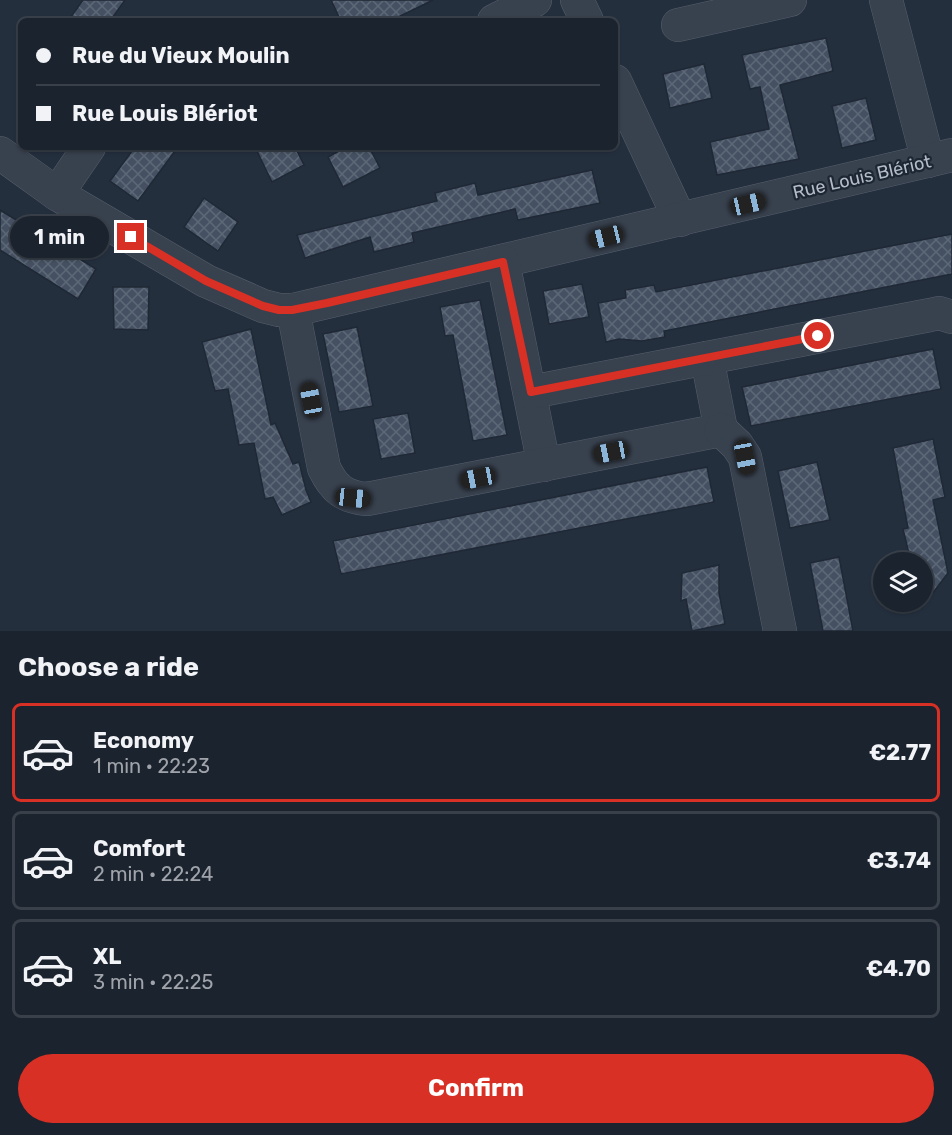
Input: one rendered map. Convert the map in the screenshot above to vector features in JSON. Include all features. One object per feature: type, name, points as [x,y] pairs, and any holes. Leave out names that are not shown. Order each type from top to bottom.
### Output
[{"type":"street","points":[[500,18],[535,0]]},
{"type":"street","points":[[577,0],[586,18]]},
{"type":"street","points":[[678,25],[790,0]]},
{"type":"street","points":[[886,0],[940,158]]},
{"type":"street","points":[[618,87],[680,220]]},
{"type":"street","points":[[57,194],[87,150]]},
{"type":"street","name":"Rue Louis Blériot","points":[[0,153],[57,194],[206,281],[263,306],[279,310],[292,310],[503,262],[940,158]]},
{"type":"street","points":[[503,262],[544,465]]},
{"type":"street","points":[[292,310],[324,468],[330,481],[353,498],[367,499],[721,430]]},
{"type":"street","points":[[531,392],[939,313],[952,317]]},
{"type":"street","points":[[707,358],[721,430],[737,445],[745,457],[780,631]]},
{"type":"building","points":[[83,0],[125,0],[112,18],[70,18]]},
{"type":"building","points":[[331,0],[433,0],[396,18],[340,18]]},
{"type":"building","points":[[826,38],[833,71],[780,85],[799,159],[717,175],[710,142],[769,129],[760,87],[750,89],[742,55]]},
{"type":"building","points":[[704,64],[712,98],[670,108],[663,74]]},
{"type":"building","points":[[866,98],[876,140],[842,148],[832,106]]},
{"type":"building","points":[[133,150],[176,150],[138,201],[110,181]]},
{"type":"building","points":[[256,150],[296,150],[304,165],[272,182]]},
{"type":"building","points":[[341,150],[371,150],[380,168],[343,187],[328,157]]},
{"type":"building","points":[[592,170],[600,203],[518,220],[515,209],[412,233],[414,242],[374,252],[370,237],[305,258],[297,235],[437,201],[435,193],[475,183],[478,195]]},
{"type":"building","points":[[204,198],[238,222],[218,251],[184,227]]},
{"type":"building","points":[[0,210],[96,269],[78,299],[0,250]]},
{"type":"building","points":[[952,234],[952,274],[664,331],[665,337],[642,341],[619,339],[606,342],[598,303],[626,298],[625,290],[654,285],[656,292]]},
{"type":"building","points":[[582,284],[589,317],[549,324],[543,291]]},
{"type":"building","points":[[113,287],[149,287],[148,330],[114,329]]},
{"type":"building","points":[[480,300],[507,435],[473,441],[453,335],[445,336],[440,307]]},
{"type":"building","points":[[357,327],[373,406],[339,412],[323,334]]},
{"type":"building","points":[[251,329],[271,425],[275,423],[293,464],[299,462],[311,502],[282,515],[273,497],[265,499],[254,443],[239,445],[228,389],[215,391],[202,342]]},
{"type":"building","points":[[933,349],[941,389],[751,426],[742,387]]},
{"type":"building","points":[[408,413],[415,453],[381,459],[373,419]]},
{"type":"building","points":[[933,439],[945,497],[933,500],[948,573],[933,593],[933,552],[909,552],[903,529],[908,528],[893,448]]},
{"type":"building","points":[[817,462],[830,520],[790,528],[778,471]]},
{"type":"building","points":[[707,467],[714,502],[341,574],[333,541]]},
{"type":"building","points":[[839,557],[853,631],[823,631],[810,563]]},
{"type":"building","points":[[719,565],[719,593],[725,624],[692,631],[686,599],[681,601],[682,573]]},
{"type":"route","points":[[131,237],[206,281],[263,306],[279,310],[292,310],[327,303],[503,262],[531,392],[818,336]]}]
